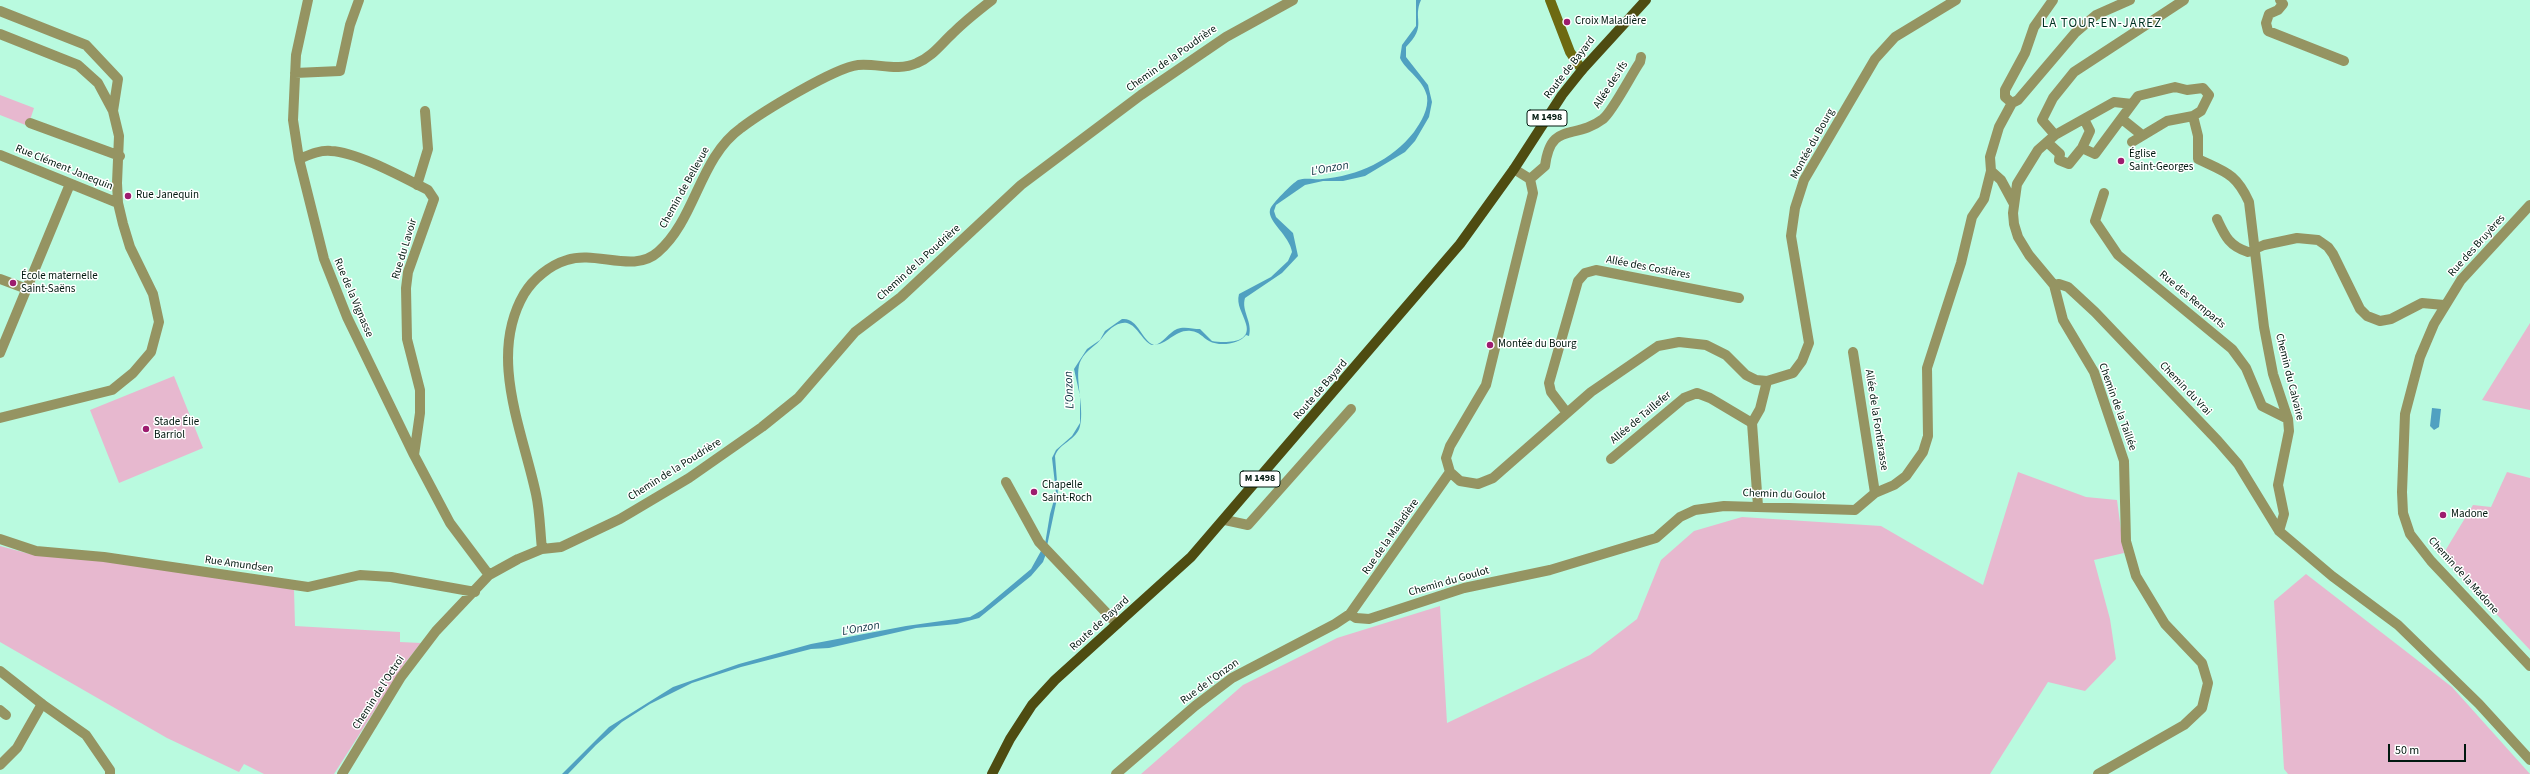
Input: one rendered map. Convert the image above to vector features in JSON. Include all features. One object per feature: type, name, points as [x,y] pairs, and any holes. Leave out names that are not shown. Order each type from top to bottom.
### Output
[{"type":"main road","points":[[1550,0],[1570,52],[1582,70]]},
{"type":"main road","name":"Route de Bayard","points":[[992,774],[1010,739],[1032,705],[1055,680],[1191,557],[1225,520],[1460,244],[1514,169],[1562,95],[1582,70],[1646,0]]},
{"type":"street","name":"Rue de la Vignasse","points":[[308,0],[296,55],[292,120],[298,159],[324,259],[347,317],[414,455],[450,523],[490,575]]},
{"type":"street","points":[[295,73],[340,71],[350,25],[359,0]]},
{"type":"street","name":"Chemin de Bellevue","points":[[542,549],[537,496],[511,391],[507,359],[509,330],[518,304],[529,284],[545,271],[567,260],[587,256],[646,261],[658,253],[671,238],[689,209],[712,162],[723,144],[740,128],[830,75],[856,65],[904,67],[918,63],[933,54],[952,33],[992,0]]},
{"type":"street","name":"Chemin de la Poudrière","points":[[542,549],[561,547],[620,519],[689,478],[762,427],[798,398],[855,332],[901,297],[1021,185],[1141,95],[1226,36],[1293,0]]},
{"type":"street","name":"Montée du Bourg","points":[[1767,381],[1794,373],[1802,362],[1809,343],[1791,236],[1795,208],[1804,180],[1875,58],[1895,37],[1956,0]]},
{"type":"street","points":[[2053,0],[2034,27],[2025,53],[2005,90],[2005,97],[2012,102],[2018,100],[2045,66],[2075,33],[2096,15],[2130,0]]},
{"type":"street","points":[[2055,135],[2042,120],[2053,98],[2074,72],[2184,0]]},
{"type":"street","points":[[2280,0],[2283,4],[2278,10],[2269,14],[2266,23],[2268,31],[2344,61]]},
{"type":"street","points":[[0,11],[86,45],[118,79],[113,111]]},
{"type":"street","points":[[0,34],[78,65],[98,83],[113,111],[119,136],[120,156],[118,203],[130,247],[153,294],[159,322],[151,352],[133,373],[112,390],[0,418]]},
{"type":"street","name":"Allée des Ifs","points":[[1530,179],[1545,166],[1547,150],[1557,136],[1587,128],[1604,118],[1640,62],[1641,57]]},
{"type":"street","points":[[2082,148],[2095,154],[2138,96],[2175,87],[2187,90],[2203,88],[2208,95],[2201,110],[2193,116],[2167,121],[2132,142]]},
{"type":"street","name":"Chemin du Goulot","points":[[1350,614],[1356,618],[1369,619],[1464,588],[1558,567],[1656,538],[1680,517],[1695,510],[1724,506],[1758,506],[1855,510],[1875,493],[1894,485],[1906,476],[1923,452],[1928,436],[1927,368],[1960,263],[1972,217],[1984,199],[1991,171],[1990,157],[1999,127],[2012,102]]},
{"type":"street","points":[[2054,285],[2029,255],[2018,237],[2014,224],[2014,204],[2017,184],[2038,150],[2055,135],[2114,102],[2132,104]]},
{"type":"street","points":[[417,185],[428,149],[425,111]]},
{"type":"street","name":"Chemin du Calvaire","points":[[2193,116],[2198,136],[2198,159],[2226,172],[2241,184],[2249,202],[2267,342],[2273,374],[2288,419],[2289,440],[2278,485],[2284,520],[2279,531]]},
{"type":"street","points":[[2047,142],[2060,154],[2059,160],[2069,164],[2082,148],[2090,131],[2084,119]]},
{"type":"street","points":[[2122,119],[2142,135]]},
{"type":"street","points":[[30,123],[120,156]]},
{"type":"street","name":"Rue du Lavoir","points":[[298,159],[315,152],[326,151],[352,155],[428,190],[434,199],[408,272],[406,288],[407,339],[420,390],[420,413],[414,455]]},
{"type":"street","name":"Rue Clément Janequin","points":[[0,155],[118,203]]},
{"type":"street","points":[[1514,169],[1530,179],[1533,193],[1486,385],[1450,446],[1446,458],[1450,472],[1460,481],[1478,484],[1493,478],[1591,392],[1658,346],[1679,342],[1706,345],[1726,355],[1746,375],[1756,380],[1767,381],[1760,410],[1752,423],[1758,506]]},
{"type":"street","points":[[1991,171],[2002,180],[2014,204]]},
{"type":"street","points":[[0,354],[70,184]]},
{"type":"street","name":"Rue des Remparts","points":[[2104,193],[2095,221],[2118,255],[2232,349],[2246,368],[2262,406],[2288,419]]},
{"type":"street","name":"Rue des Bruyères","points":[[2444,305],[2461,280],[2530,205]]},
{"type":"street","points":[[2218,220],[2225,238],[2234,247],[2248,252],[2256,250],[2264,245],[2297,238],[2318,240],[2328,247],[2333,254],[2360,309],[2367,316],[2380,321],[2391,319],[2416,304],[2430,303],[2444,305]]},
{"type":"street","name":"Allée des Costières","points":[[1567,413],[1551,392],[1548,382],[1578,281],[1585,273],[1596,270],[1739,298]]},
{"type":"street","points":[[0,279],[27,289]]},
{"type":"street","name":"Chemin du Vrai","points":[[2054,285],[2059,284],[2068,287],[2095,312],[2218,441],[2238,464],[2279,531],[2332,576],[2398,626],[2479,704],[2530,760]]},
{"type":"street","name":"Chemin de la Taillée","points":[[2054,285],[2063,320],[2094,372],[2124,461],[2126,541],[2136,576],[2165,624],[2202,663],[2208,682],[2202,708],[2184,725],[2098,774]]},
{"type":"street","name":"Chemin de la Madone","points":[[2444,305],[2420,357],[2405,414],[2403,513],[2410,534],[2431,561],[2530,666]]},
{"type":"street","name":"Allée de la Fontfarasse","points":[[1853,352],[1875,493]]},
{"type":"street","name":"Allée de Taillefer","points":[[1611,459],[1684,398],[1697,393],[1710,398],[1752,423]]},
{"type":"street","points":[[1225,520],[1248,526],[1351,410]]},
{"type":"street","name":"Rue de la Maladière","points":[[1350,614],[1450,472]]},
{"type":"street","points":[[1006,482],[1039,542],[1117,624]]},
{"type":"street","name":"Rue Amundsen","points":[[0,539],[36,551],[104,557],[308,587],[360,575],[399,578],[475,592]]},
{"type":"street","points":[[490,575],[518,558],[542,549]]},
{"type":"street","name":"Chemin de l'Octroi","points":[[342,774],[400,677],[436,631],[490,575]]},
{"type":"street","name":"Rue de l'Onzon","points":[[1116,774],[1195,706],[1232,678],[1335,624],[1350,614]]},
{"type":"street","points":[[0,671],[42,704],[86,735],[110,770],[110,774]]},
{"type":"street","points":[[0,765],[17,748],[42,704]]},
{"type":"shaded area","points":[[0,95],[34,108],[28,126],[0,115]]},
{"type":"shaded area","points":[[2530,323],[2530,410],[2482,400]]},
{"type":"shaded area","name":"Stade Élie Barriol","points":[[174,376],[203,448],[119,483],[90,410]]},
{"type":"shaded area","points":[[2018,472],[2086,497],[2117,500],[2124,553],[2094,560],[2110,619],[2116,659],[2085,691],[2048,682],[1990,774],[1141,774],[1243,685],[1337,638],[1440,606],[1447,723],[1590,655],[1637,619],[1661,560],[1694,531],[1742,517],[1881,526],[1983,585]]},
{"type":"shaded area","points":[[2507,472],[2530,478],[2530,650],[2442,556],[2473,505],[2491,507]]},
{"type":"shaded area","points":[[0,546],[30,554],[104,560],[294,589],[295,626],[400,632],[400,642],[421,643],[405,663],[334,774],[264,774],[244,764],[239,772],[167,738],[0,642]]},
{"type":"shaded area","points":[[2306,574],[2452,687],[2530,774],[2288,774],[2284,769],[2274,601]]},
{"type":"water","points":[[1416,0],[1421,0],[1418,13],[1418,28],[1413,39],[1406,47],[1406,57],[1428,85],[1432,102],[1429,117],[1415,141],[1405,152],[1365,176],[1343,181],[1323,181],[1305,185],[1276,205],[1274,211],[1276,217],[1293,233],[1298,256],[1282,273],[1245,298],[1244,307],[1250,326],[1249,336],[1246,335],[1239,341],[1229,344],[1218,344],[1209,341],[1197,332],[1185,331],[1180,332],[1162,343],[1155,345],[1177,329],[1183,328],[1200,329],[1212,341],[1230,342],[1241,339],[1247,331],[1238,302],[1239,294],[1271,277],[1288,261],[1292,252],[1287,240],[1275,224],[1270,214],[1271,207],[1274,203],[1298,180],[1335,177],[1373,165],[1395,151],[1414,132],[1422,120],[1426,110],[1427,96],[1422,85],[1400,58],[1402,45],[1416,26]]},
{"type":"water","points":[[1122,319],[1127,319],[1136,325],[1146,339],[1154,345],[1145,340],[1134,327],[1127,323],[1113,327],[1100,341],[1086,353],[1081,360],[1078,374],[1080,395],[1074,369],[1087,349],[1100,340],[1105,331]]},
{"type":"water","points":[[1080,397],[1081,418],[1080,426],[1078,431],[1060,448],[1055,456],[1058,494],[1047,546],[1045,544],[1050,514],[1056,493],[1052,458],[1056,450],[1072,436],[1080,423]]},
{"type":"water","points":[[2432,408],[2441,409],[2439,427],[2434,430],[2430,426]]},
{"type":"water","points":[[1041,551],[1047,551],[1043,562],[1031,576],[979,618],[957,624],[916,628],[829,648],[811,649],[741,667],[692,683],[650,704],[622,722],[596,745],[568,774],[562,774],[609,727],[673,687],[739,664],[811,644],[906,626],[970,617],[982,610],[1031,569]]},
{"type":"place","name":"Croix Maladière","points":[[1567,22]]},
{"type":"place","name":"Église Saint-Georges","points":[[2121,161]]},
{"type":"place","name":"Rue Janequin","points":[[128,196]]},
{"type":"place","name":"École maternelle Saint-Saëns","points":[[13,283]]},
{"type":"place","name":"Montée du Bourg","points":[[1490,345]]},
{"type":"place","name":"Stade Élie Barriol","points":[[146,429]]},
{"type":"place","name":"Chapelle Saint-Roch","points":[[1034,492]]},
{"type":"place","name":"Madone","points":[[2443,515]]},
{"type":"district","name":"LA TOUR-EN-JAREZ","points":[[2102,24]]},
{"type":"water label","name":"L'Onzon","points":[[1330,169]]},
{"type":"water label","name":"L'Onzon","points":[[1070,390]]},
{"type":"water label","name":"L'Onzon","points":[[861,629]]}]
